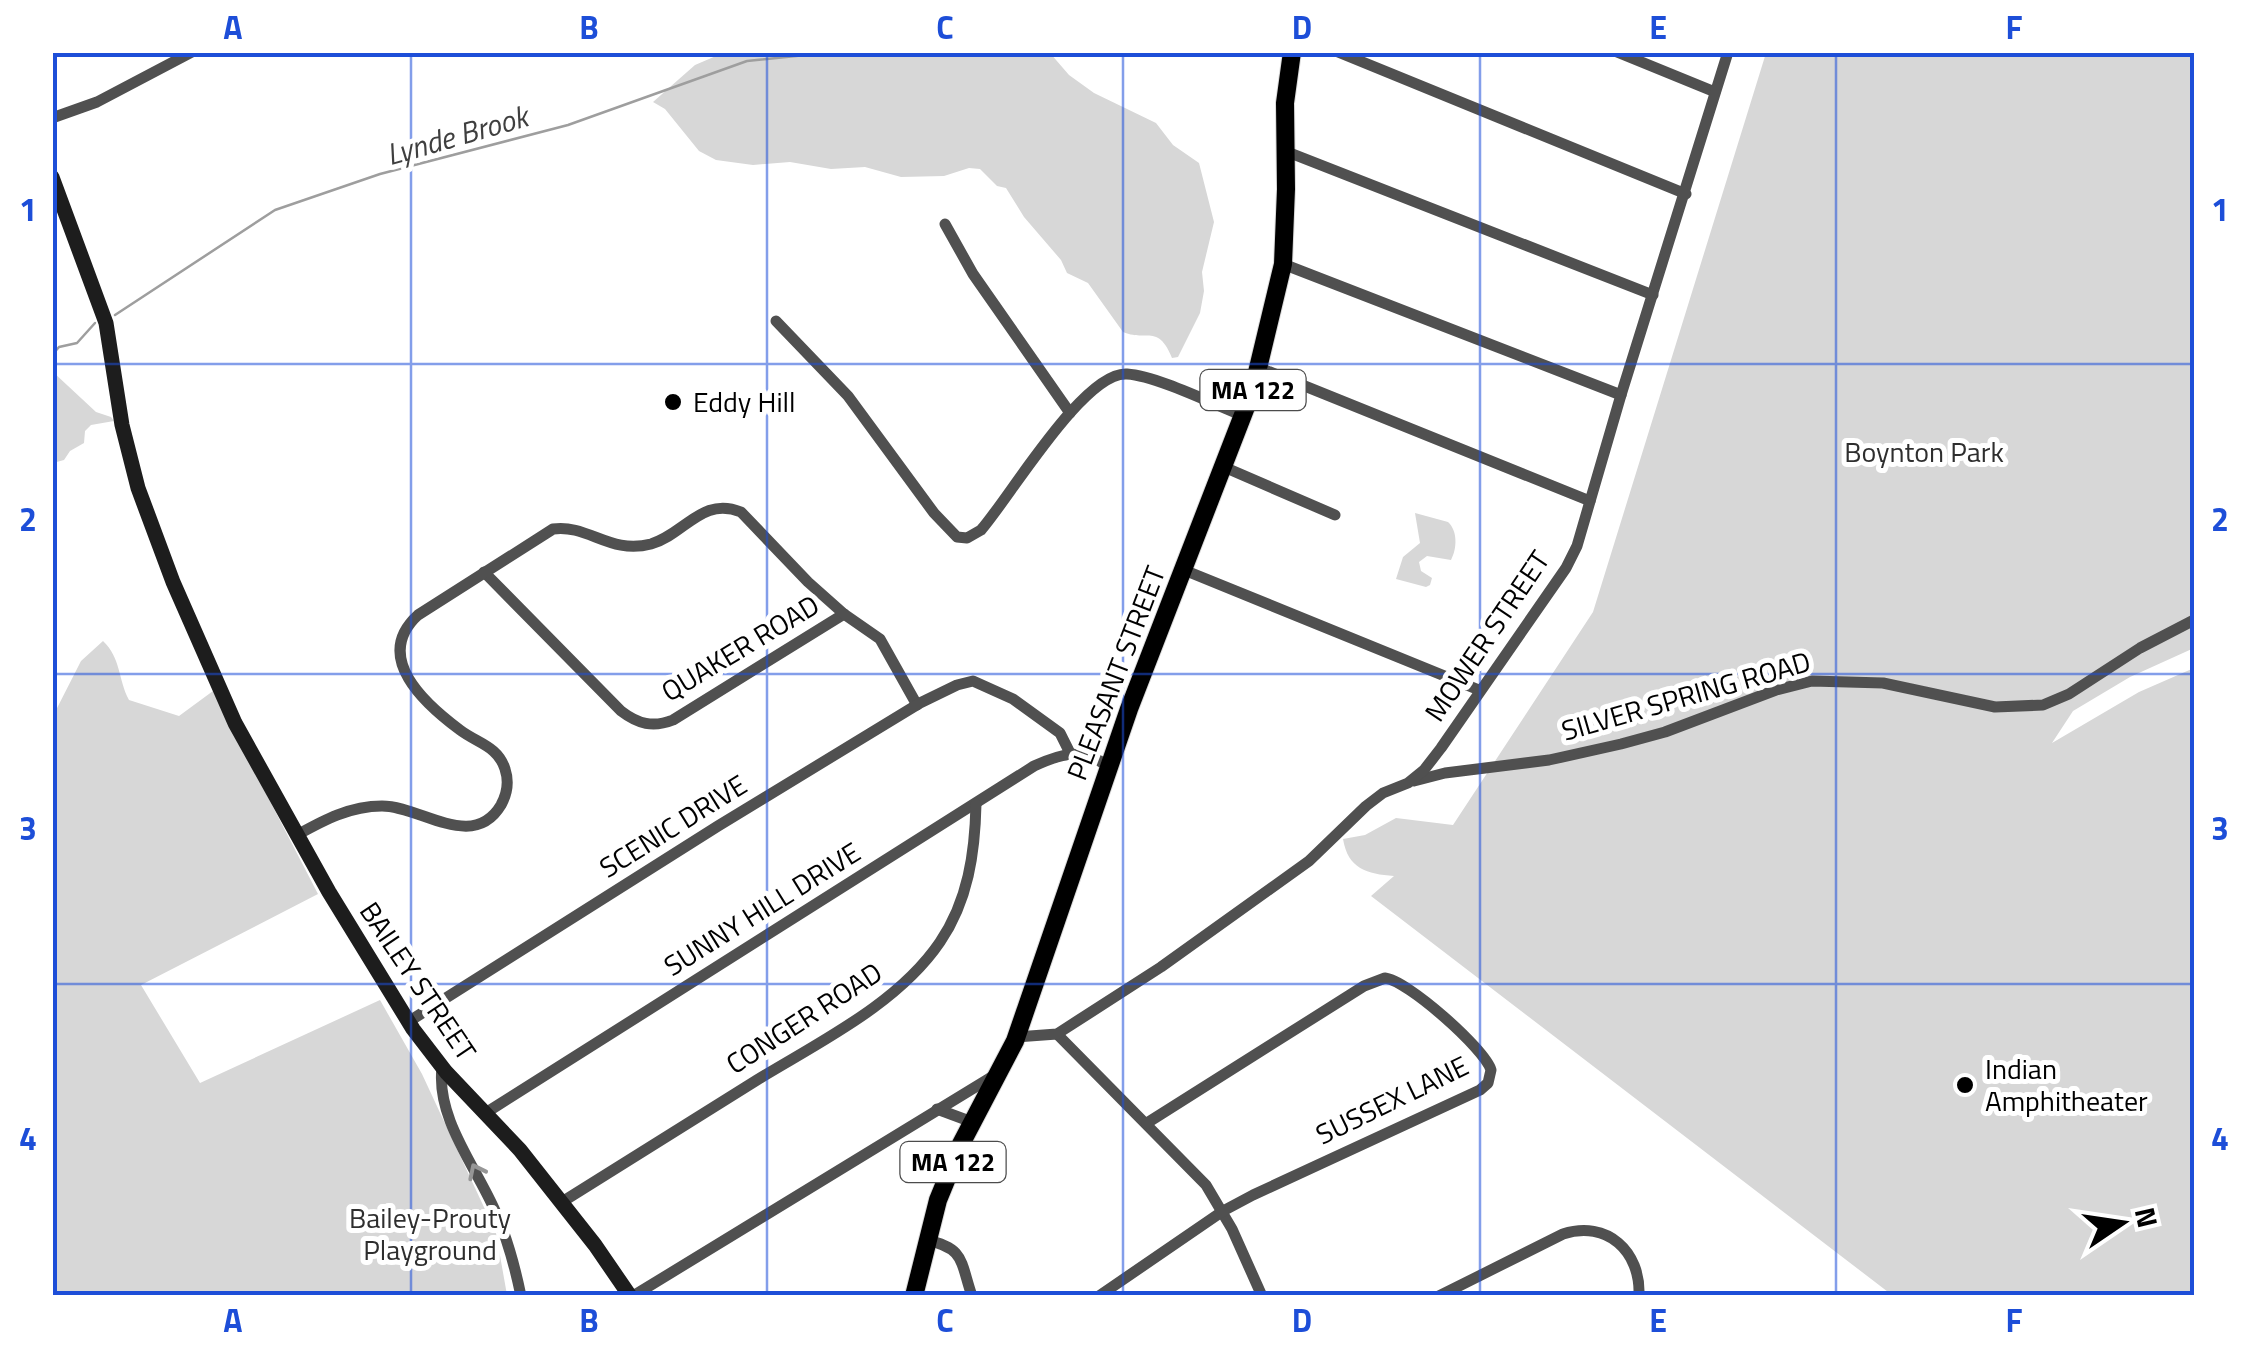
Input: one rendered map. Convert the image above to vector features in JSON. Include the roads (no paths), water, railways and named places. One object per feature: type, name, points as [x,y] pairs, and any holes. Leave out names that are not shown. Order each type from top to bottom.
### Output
[{"type":"main road","name":"PLEASANT STREET","points":[[914,1296],[939,1197],[1016,1037],[1108,766],[1260,368],[1283,264],[1284,103],[1292,52]]},
{"type":"street","points":[[52,118],[97,102],[192,52]]},
{"type":"street","points":[[1338,52],[1686,194]]},
{"type":"street","points":[[1617,52],[1715,92]]},
{"type":"street","name":"MOWER STREET","points":[[1016,1037],[1057,1034],[1269,893],[1310,861],[1372,800],[1424,770],[1441,748],[1566,568],[1577,546],[1620,395],[1728,52]]},
{"type":"street","points":[[1285,151],[1653,295]]},
{"type":"street","name":"BAILEY STREET","points":[[52,177],[56,201],[106,323],[122,425],[138,488],[207,664],[235,723],[408,1022],[442,1068],[520,1150],[631,1296]]},
{"type":"street","points":[[945,224],[973,274],[1070,413]]},
{"type":"street","points":[[1283,264],[1620,395]]},
{"type":"street","points":[[776,322],[848,396],[948,531],[962,538],[981,530],[1070,413],[1098,383],[1123,374],[1244,416]]},
{"type":"street","points":[[1260,368],[1590,501]]},
{"type":"street","points":[[1224,467],[1335,516]]},
{"type":"street","points":[[297,835],[336,815],[367,807],[410,809],[457,827],[479,824],[497,811],[507,784],[499,756],[462,732],[412,686],[401,667],[399,653],[402,638],[413,620],[552,529],[571,528],[612,545],[642,546],[670,536],[704,510],[726,507],[750,518],[780,554],[844,614],[880,639],[917,705]]},
{"type":"street","points":[[1184,570],[1479,690]]},
{"type":"street","name":"QUAKER ROAD","points":[[484,572],[621,711],[642,724],[673,720],[844,614]]},
{"type":"street","name":"SILVER SPRING ROAD","points":[[1408,782],[1445,773],[1550,760],[1621,744],[1812,681],[1883,683],[1995,707],[2043,705],[2069,694],[2140,648],[2194,620]]},
{"type":"street","name":"SCENIC DRIVE","points":[[408,1022],[917,705],[969,682],[982,684],[1028,710],[1060,733],[1070,753]]},
{"type":"street","points":[[1070,753],[1082,753],[1108,766]]},
{"type":"street","name":"SUNNY HILL DRIVE","points":[[484,1114],[1034,766],[1070,753]]},
{"type":"street","name":"CONGER ROAD","points":[[562,1202],[850,1021],[902,984],[941,940],[967,887],[976,838],[976,804]]},
{"type":"street","name":"SUSSEX LANE","points":[[1099,1296],[1114,1291],[1223,1211],[1477,1092],[1490,1077],[1488,1059],[1406,986],[1391,978],[1380,979],[1147,1123]]},
{"type":"street","points":[[1057,1034],[1196,1174],[1223,1211],[1262,1296]]},
{"type":"street","points":[[442,1068],[444,1109],[496,1212],[521,1296]]},
{"type":"street","points":[[631,1296],[999,1073]]},
{"type":"street","points":[[943,1106],[976,1115]]},
{"type":"street","points":[[1439,1296],[1563,1234],[1584,1230],[1605,1234],[1623,1246],[1635,1264],[1639,1296]]},
{"type":"street","points":[[926,1240],[946,1244],[956,1251],[972,1296]]},
{"type":"waterway","name":"Lynde Brook","points":[[115,315],[275,210],[380,174],[568,125],[747,61],[835,52]]},
{"type":"waterway","name":"Lynde Brook","points":[[52,355],[59,347],[77,343],[95,323]]},
{"type":"place","name":"Eddy Hill","points":[[673,402]]},
{"type":"place","name":"Indian Amphitheater","points":[[1965,1085]]},
{"type":"park label","name":"Boynton Park","points":[[1924,452]]},
{"type":"park label","name":"Bailey-Prouty Playground","points":[[430,1234]]}]
